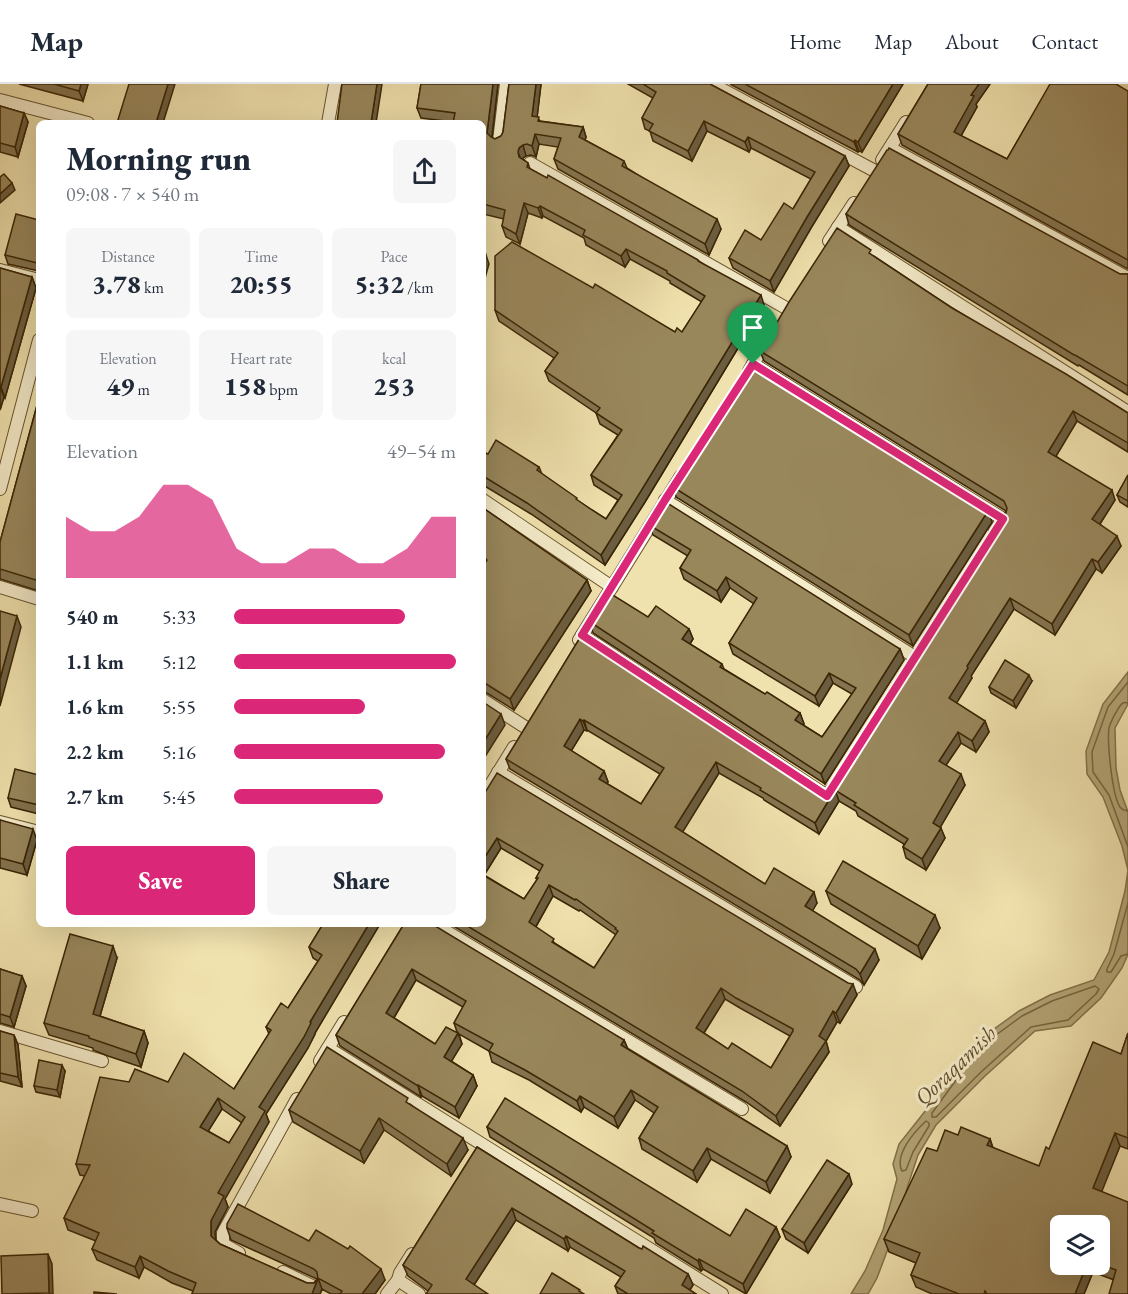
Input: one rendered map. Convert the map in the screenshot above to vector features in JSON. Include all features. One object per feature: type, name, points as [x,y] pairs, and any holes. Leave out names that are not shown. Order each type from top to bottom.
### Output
[{"type":"street","points":[[329,120],[335,84]]},
{"type":"street","points":[[499,141],[506,84]]},
{"type":"street","points":[[712,84],[869,180]]},
{"type":"street","points":[[0,100],[77,120]]},
{"type":"street","points":[[825,247],[913,111]]},
{"type":"street","points":[[890,148],[1128,278]]},
{"type":"street","points":[[530,163],[784,312],[740,384]]},
{"type":"street","points":[[838,227],[1128,412]]},
{"type":"street","points":[[0,270],[36,279]]},
{"type":"street","points":[[753,364],[1003,519],[990,539]]},
{"type":"street","points":[[0,489],[34,381],[36,365]]},
{"type":"street","points":[[690,461],[579,640],[827,796],[840,777]]},
{"type":"street","points":[[665,500],[915,657]]},
{"type":"street","points":[[486,502],[612,587]]},
{"type":"street","points":[[0,587],[36,598]]},
{"type":"street","points":[[486,701],[529,722],[486,792]]},
{"type":"street","points":[[498,772],[856,987]]},
{"type":"street","points":[[0,822],[36,831]]},
{"type":"street","points":[[439,927],[742,1109]]},
{"type":"street","points":[[250,1258],[223,1244],[223,1233],[288,1114],[352,1010]]},
{"type":"street","points":[[0,1031],[102,1061]]},
{"type":"street","points":[[328,1048],[478,1148],[722,1294]]},
{"type":"street","points":[[0,1204],[32,1210]]},
{"type":"street","points":[[387,1294],[419,1244]]},
{"type":"street","points":[[272,1268],[314,1287]]},
{"type":"street","points":[[398,1280],[419,1294]]},
{"type":"water","points":[[1128,672],[1128,704],[1115,728],[1116,768],[1120,790],[1128,812],[1128,870],[1122,846],[1103,797],[1087,774],[1086,751],[1103,704]]},
{"type":"water","points":[[1128,870],[1128,954],[1122,968],[1101,998],[1071,1026],[1035,1031],[936,1125],[918,1155],[895,1230],[877,1278],[868,1294],[851,1294],[865,1271],[883,1230],[897,1179],[893,1164],[899,1144],[976,1042],[1019,1011],[1050,995],[1094,980],[1109,952],[1125,891]]},
{"type":"building","points":[[54,84],[81,84],[79,91]]},
{"type":"building","points":[[129,84],[168,84],[157,120],[118,120]]},
{"type":"building","points":[[342,84],[377,84],[371,120],[337,120]]},
{"type":"building","points":[[421,84],[493,84],[487,133],[495,139],[503,132],[509,84],[536,84],[532,116],[539,117],[538,121],[583,127],[579,137],[624,161],[622,166],[717,219],[705,244],[554,159],[561,138],[535,134],[532,146],[523,145],[518,152],[519,157],[528,163],[527,167],[547,178],[548,175],[761,295],[601,555],[527,503],[486,478],[486,453],[488,454],[496,440],[539,467],[537,470],[606,519],[622,495],[591,475],[622,430],[596,413],[600,408],[545,371],[558,353],[495,310],[495,256],[512,242],[593,288],[595,284],[675,332],[677,328],[682,332],[705,296],[667,271],[626,249],[621,256],[583,235],[585,230],[540,206],[538,208],[524,203],[516,234],[502,226],[505,210],[486,205],[486,120],[454,120],[455,113],[417,108]]},
{"type":"building","points":[[643,84],[710,84],[845,156],[770,281],[729,258],[745,230],[761,240],[784,203],[793,209],[815,172],[748,137],[745,142],[704,121],[688,151],[649,131],[653,124],[642,118],[656,92]]},
{"type":"building","points":[[745,84],[893,84],[858,142],[855,140],[854,142]]},
{"type":"building","points":[[928,84],[979,84],[971,95],[974,96],[954,132],[1007,159],[1050,84],[1116,84],[1128,91],[1128,260],[898,134]]},
{"type":"building","points":[[0,106],[24,113],[15,147],[0,143]]},
{"type":"building","points":[[889,148],[1120,274],[1128,274],[1128,386],[846,214]]},
{"type":"building","points":[[4,174],[12,183],[0,194],[0,177]]},
{"type":"building","points":[[16,214],[36,219],[36,263],[5,255]]},
{"type":"building","points":[[837,228],[871,250],[869,253],[952,308],[1128,413],[1128,443],[1073,411],[1048,452],[1112,490],[1092,519],[1117,536],[1098,562],[1092,559],[1052,624],[1010,598],[967,666],[968,668],[949,698],[985,721],[972,741],[958,732],[939,761],[961,774],[933,823],[941,828],[922,859],[903,847],[908,839],[854,805],[856,803],[835,790],[815,823],[716,762],[675,827],[765,884],[774,868],[814,892],[805,906],[875,949],[860,974],[856,969],[506,759],[581,636],[819,792],[826,793],[1006,513],[1007,508],[1004,501],[760,351]],"holes":[[[580,719],[664,768],[641,804],[599,779],[604,771],[564,746]]]},
{"type":"building","points":[[0,268],[32,277],[1,387],[0,386]]},
{"type":"building","points":[[752,365],[988,511],[909,635],[673,487]]},
{"type":"building","points":[[36,409],[36,580],[0,569],[0,542]]},
{"type":"building","points":[[1128,475],[1128,501],[1117,495]]},
{"type":"building","points":[[664,501],[900,649],[821,774],[590,622],[608,592],[648,617],[656,606],[689,629],[682,639],[722,664],[720,667],[800,713],[795,720],[822,737],[856,688],[829,673],[815,696],[729,643],[757,598],[726,577],[717,591],[680,568],[691,550],[649,525]]},
{"type":"building","points":[[486,510],[587,580],[510,699],[486,684]]},
{"type":"building","points":[[0,611],[17,616],[0,679]]},
{"type":"building","points":[[1005,660],[1029,675],[1013,701],[989,687]]},
{"type":"building","points":[[486,704],[501,714],[486,738]]},
{"type":"building","points":[[15,769],[36,774],[36,804],[8,798]]},
{"type":"building","points":[[497,773],[853,984],[836,1013],[833,1011],[819,1036],[826,1041],[776,1116],[742,1091],[469,927],[486,927],[486,877],[524,899],[538,878],[536,878],[543,865],[497,838],[486,855],[486,791]],"holes":[[[549,885],[575,900],[618,931],[594,968],[552,942],[554,939],[529,922]],[[721,988],[793,1029],[771,1068],[732,1043],[728,1049],[696,1028]]]},
{"type":"building","points":[[0,820],[33,829],[23,864],[0,858]]},
{"type":"building","points":[[843,861],[935,915],[918,946],[826,891]]},
{"type":"building","points":[[321,927],[367,927],[310,1022],[304,1037],[259,1107],[265,1111],[218,1193],[224,1196],[211,1221],[211,1236],[220,1244],[307,1283],[314,1283],[317,1280],[312,1294],[192,1294],[196,1283],[140,1256],[135,1267],[92,1249],[99,1233],[64,1218],[90,1165],[76,1164],[100,1077],[129,1082],[135,1069],[168,1082],[184,1053],[234,1089],[271,1030],[266,1027],[281,1003],[288,1008],[322,955],[309,947]],"holes":[[[218,1098],[245,1117],[229,1143],[200,1127]]]},
{"type":"building","points":[[402,927],[437,927],[624,1040],[621,1045],[787,1146],[766,1182],[707,1148],[693,1171],[639,1138],[658,1107],[631,1090],[614,1117],[580,1096],[577,1101],[489,1051],[493,1044],[454,1023],[466,1001],[412,969],[386,1013],[435,1044],[446,1027],[458,1033],[444,1057],[473,1075],[455,1107],[336,1035]]},
{"type":"building","points":[[70,934],[113,946],[93,1014],[144,1031],[136,1054],[89,1038],[89,1036],[44,1023]]},
{"type":"building","points":[[0,969],[22,976],[10,1017],[0,1014]]},
{"type":"building","points":[[0,1031],[14,1035],[18,1077],[0,1073]]},
{"type":"building","points":[[1128,1033],[1128,1138],[1115,1133],[1093,1188],[1128,1202],[1128,1294],[1109,1294],[1116,1270],[1110,1268],[1110,1215],[1050,1215],[1050,1275],[1083,1275],[1075,1294],[987,1294],[985,1291],[984,1294],[959,1294],[911,1275],[920,1253],[884,1239],[927,1148],[937,1151],[945,1130],[958,1135],[961,1127],[990,1139],[987,1145],[1039,1166],[1046,1147],[1049,1149],[1093,1042],[1121,1054]]},
{"type":"building","points":[[327,1047],[408,1098],[406,1102],[463,1138],[447,1164],[379,1118],[360,1151],[289,1110]]},
{"type":"building","points":[[39,1060],[62,1065],[57,1090],[34,1086]]},
{"type":"building","points":[[505,1098],[730,1236],[746,1209],[776,1227],[743,1284],[699,1259],[698,1261],[652,1233],[654,1231],[487,1127]]},
{"type":"building","points":[[477,1147],[639,1248],[642,1249],[643,1246],[688,1274],[682,1285],[696,1294],[628,1294],[615,1286],[625,1271],[566,1236],[564,1239],[512,1208],[466,1279],[488,1294],[426,1294],[432,1285],[403,1265]]},
{"type":"building","points":[[827,1160],[849,1174],[804,1243],[782,1229]]},
{"type":"building","points":[[238,1204],[309,1241],[316,1230],[348,1249],[350,1246],[381,1269],[362,1294],[340,1294],[342,1291],[318,1278],[314,1269],[227,1228]]},
{"type":"building","points":[[48,1254],[49,1293],[2,1294],[1,1256]]},
{"type":"building","points":[[552,1273],[580,1290],[584,1294],[540,1294]]},
{"type":"building","points":[[94,1292],[117,1294],[94,1294]]},
{"type":"route","points":[[753,364],[1003,519],[827,796],[582,635],[665,500],[753,364]]},
{"type":"water label","name":"Qoraqamish","points":[[955,1065]]}]
